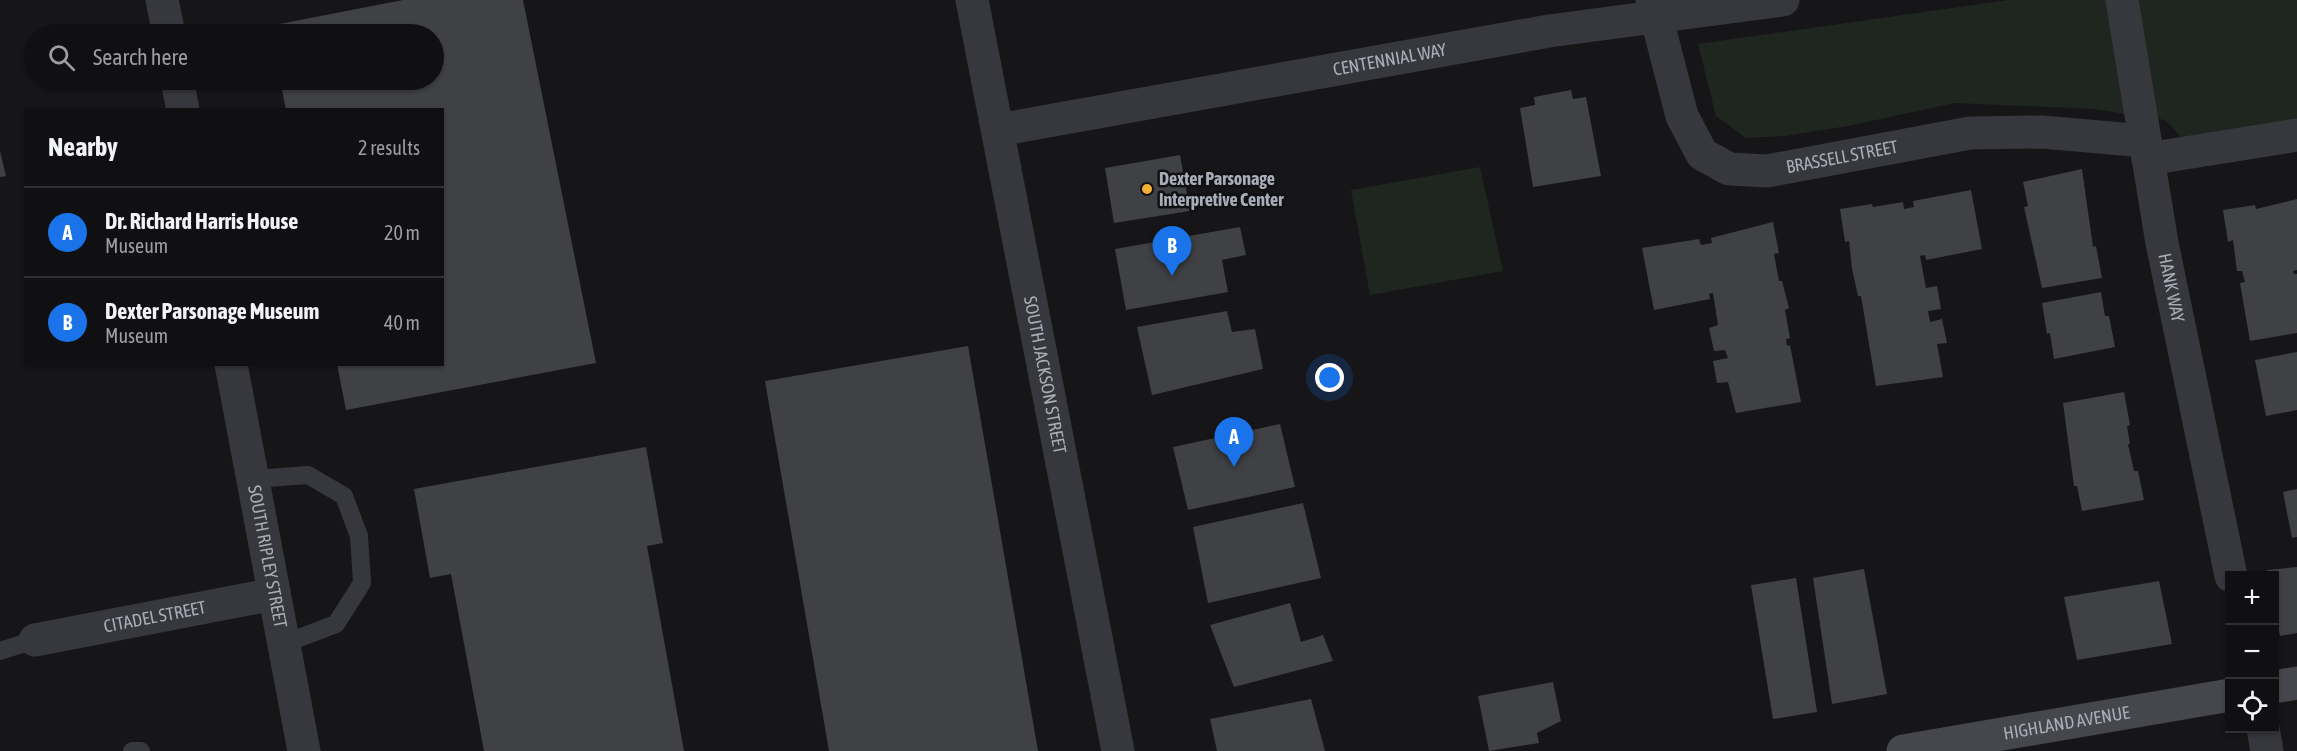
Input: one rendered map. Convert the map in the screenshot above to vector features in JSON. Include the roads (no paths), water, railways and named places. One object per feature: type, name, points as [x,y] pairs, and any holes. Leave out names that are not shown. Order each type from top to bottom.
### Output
[{"type":"main road","points":[[2279,686],[2297,683]]},
{"type":"main road","name":"HIGHLAND AVENUE","points":[[1904,751],[2225,696]]},
{"type":"street","points":[[162,0],[167,24]]},
{"type":"street","name":"SOUTH JACKSON STREET","points":[[972,0],[1118,751]]},
{"type":"street","name":"CENTENNIAL WAY","points":[[998,130],[1549,31],[1654,8],[1783,0]]},
{"type":"street","name":"HANK WAY","points":[[2122,0],[2162,243],[2230,571]]},
{"type":"street","name":"BRASSELL STREET","points":[[1654,8],[1682,116],[1702,154],[1729,169],[1767,171],[1970,133],[2042,132],[2146,150],[2297,135]]},
{"type":"street","points":[[179,90],[183,108]]},
{"type":"street","name":"SOUTH RIPLEY STREET","points":[[231,366],[304,751]]},
{"type":"street","name":"CITADEL STREET","points":[[34,640],[274,594]]},
{"type":"street","points":[[2264,733],[2267,751]]},
{"type":"lane","points":[[253,479],[308,476],[344,496],[359,536],[362,583],[336,624],[283,644]]},
{"type":"lane","points":[[0,651],[34,640]]},
{"type":"lane","points":[[132,751],[141,751]]},
{"type":"place","name":"Dexter Parsonage Interpretive Center","points":[[1147,189]]},
{"type":"place","name":"Dexter Parsonage Museum","points":[[1172,276]]},
{"type":"place","name":"Dr. Richard Harris House","points":[[1234,467]]}]
